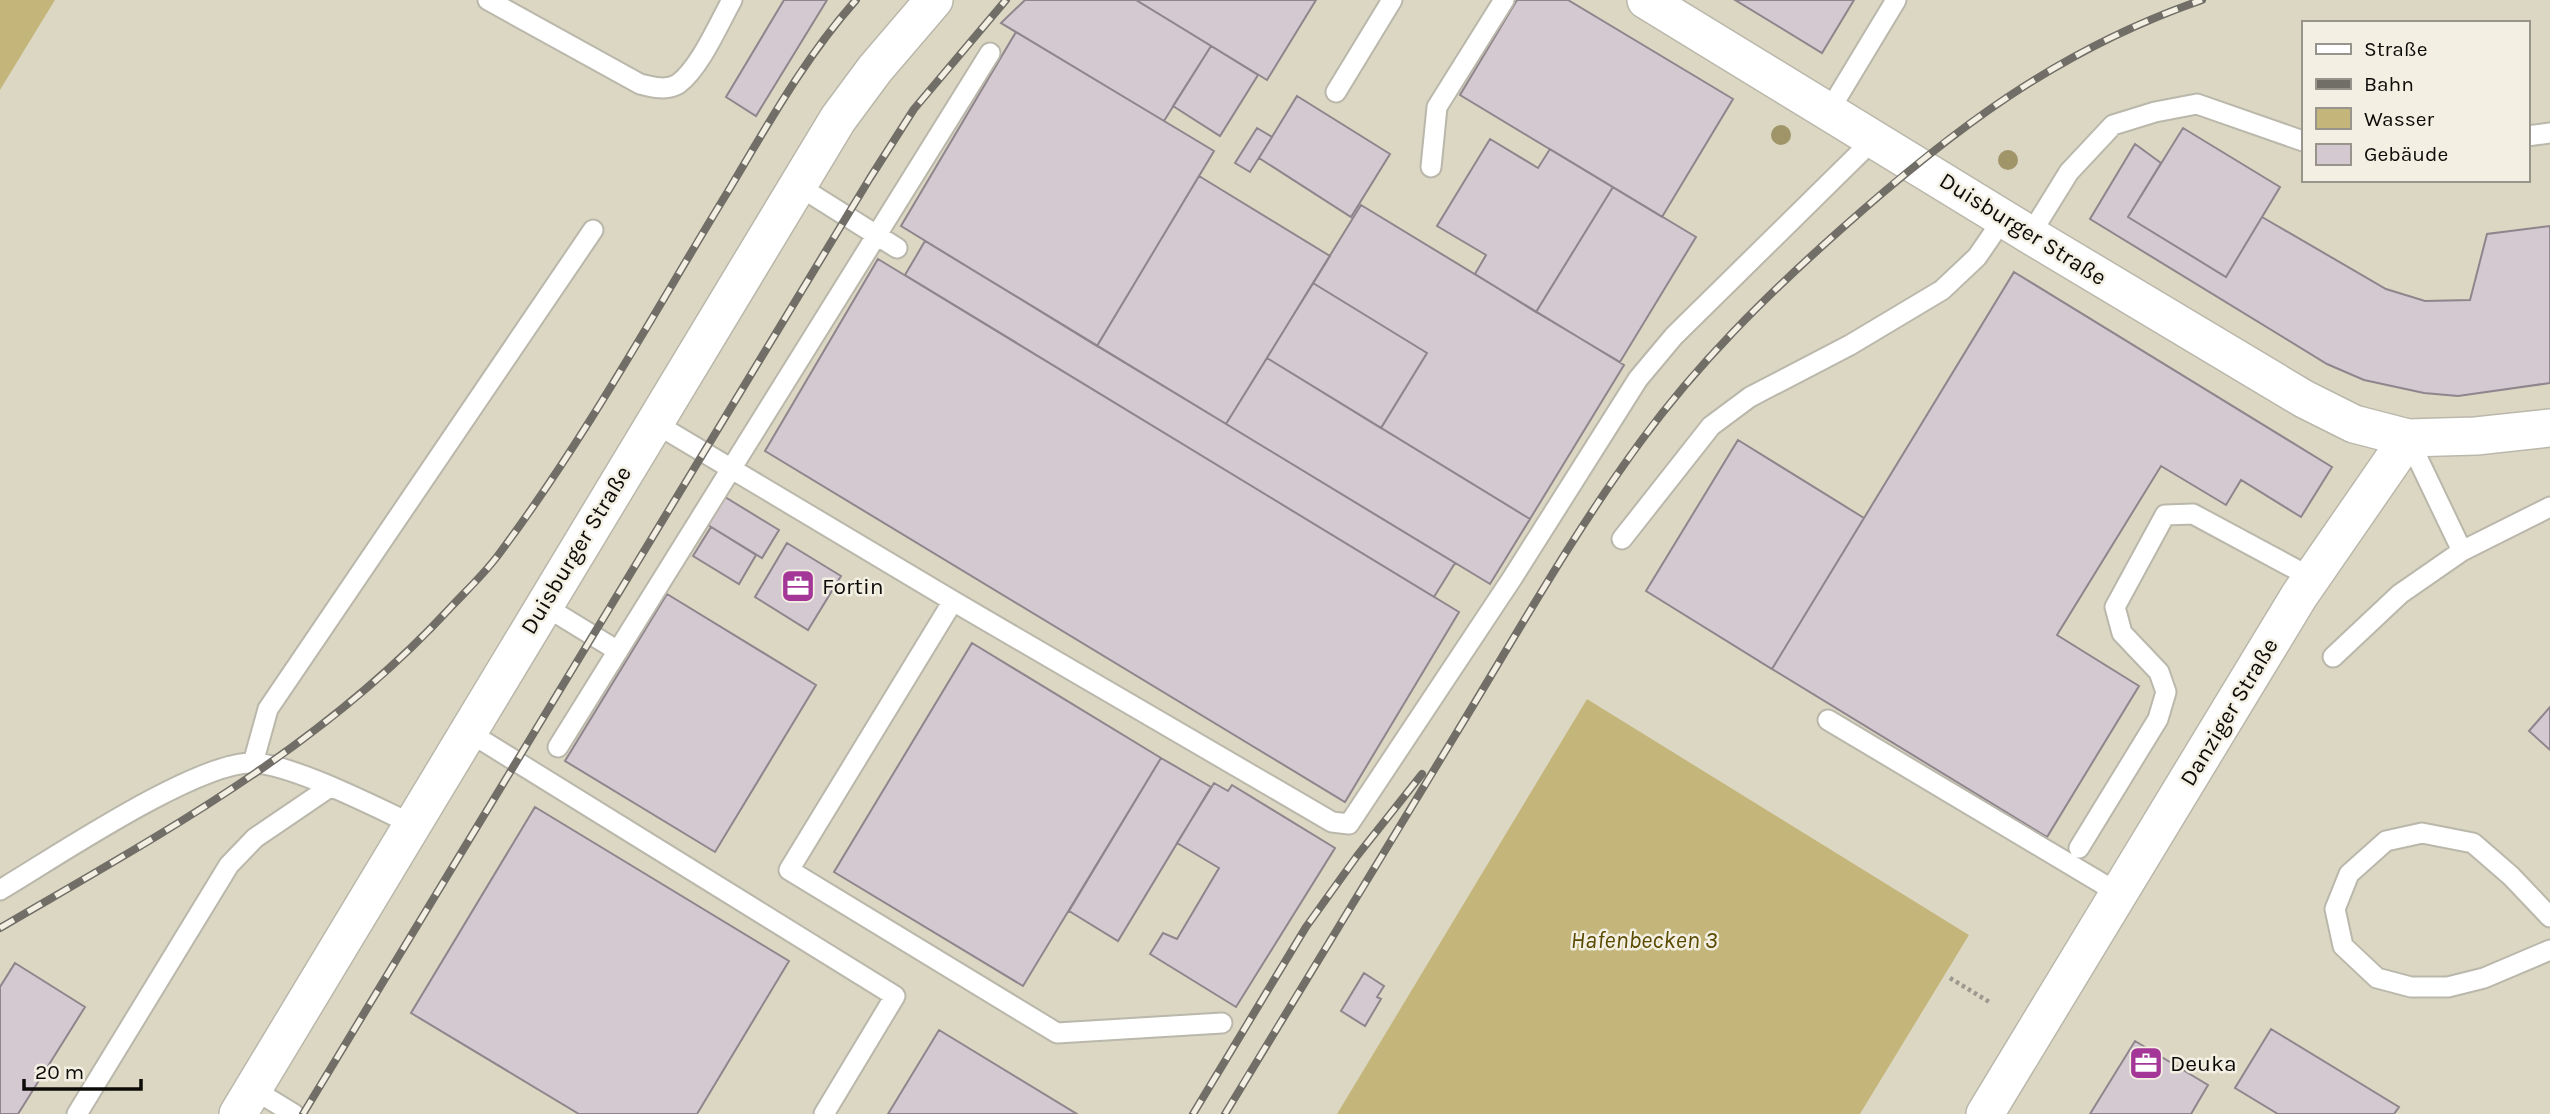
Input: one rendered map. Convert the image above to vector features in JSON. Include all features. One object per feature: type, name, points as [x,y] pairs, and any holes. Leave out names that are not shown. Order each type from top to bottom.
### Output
[{"type":"street","name":"Duisburger Straße","points":[[246,1101],[797,185],[868,79],[934,0]]},
{"type":"street","name":"Duisburger Straße","points":[[1646,0],[2304,399],[2354,424],[2408,438]]},
{"type":"street","points":[[2408,438],[2476,436],[2550,428]]},
{"type":"street","name":"Danziger Straße","points":[[1985,1114],[2312,578],[2408,438]]},
{"type":"lane","points":[[488,0],[640,84],[661,88],[678,84],[698,60],[732,0]]},
{"type":"lane","points":[[1336,92],[1392,0]]},
{"type":"lane","points":[[1431,167],[1437,107],[1504,0]]},
{"type":"lane","points":[[1829,111],[1896,0]]},
{"type":"lane","points":[[558,747],[990,53]]},
{"type":"lane","points":[[1622,539],[1689,450],[1711,426],[1750,397],[1850,345],[1942,290],[1977,257],[2017,227],[2113,125],[2155,112],[2197,104],[2302,141]]},
{"type":"lane","points":[[2529,136],[2550,133]]},
{"type":"lane","points":[[653,422],[1332,822],[1349,824],[1513,577],[1637,379],[1674,336],[1875,138]]},
{"type":"lane","points":[[797,185],[897,248]]},
{"type":"lane","points":[[253,763],[268,709],[593,230]]},
{"type":"lane","points":[[2408,438],[2462,551]]},
{"type":"lane","points":[[2333,657],[2400,594],[2462,551],[2550,507]]},
{"type":"lane","points":[[2078,848],[2158,719],[2166,692],[2159,672],[2122,633],[2115,607],[2165,515],[2193,514],[2312,578]]},
{"type":"lane","points":[[953,601],[789,870],[1058,1033],[1222,1023]]},
{"type":"lane","points":[[543,605],[618,652]]},
{"type":"lane","points":[[1828,720],[2118,894]]},
{"type":"lane","points":[[467,731],[895,996],[824,1114]]},
{"type":"lane","points":[[0,890],[177,786],[237,764],[270,766],[330,787],[412,824]]},
{"type":"lane","points":[[77,1114],[229,866],[265,830],[330,787]]},
{"type":"lane","points":[[2550,917],[2511,876],[2473,843],[2422,833],[2386,841],[2349,874],[2335,909],[2343,946],[2378,978],[2411,986],[2448,987],[2484,978],[2550,950]]},
{"type":"lane","points":[[246,1101],[294,1114]]},
{"type":"path","points":[[1951,978],[1991,1003]]},
{"type":"shaded area","points":[[55,0],[2550,0],[2550,1114],[1860,1114],[1969,935],[1587,699],[1337,1114],[0,1114],[0,90]]},
{"type":"water","points":[[0,0],[55,0],[0,90]]},
{"type":"water","name":"Hafenbecken 3","points":[[1587,699],[1969,935],[1860,1114],[1337,1114]]},
{"type":"building","points":[[784,0],[827,0],[756,116],[726,97]]},
{"type":"building","points":[[1025,0],[1136,0],[1211,46],[1164,121],[1001,23]]},
{"type":"building","points":[[1136,0],[1316,0],[1267,80]]},
{"type":"building","points":[[1517,0],[1568,0],[1733,99],[1662,217],[1460,95]]},
{"type":"building","points":[[1735,0],[1854,0],[1822,53]]},
{"type":"building","points":[[1016,32],[1214,151],[1097,346],[901,226]]},
{"type":"building","points":[[1211,46],[1258,75],[1220,136],[1173,106]]},
{"type":"building","points":[[1297,96],[1390,154],[1351,217],[1259,158]]},
{"type":"building","points":[[1257,128],[1272,137],[1250,172],[1235,163]]},
{"type":"building","points":[[2183,128],[2280,187],[2226,277],[2128,217]]},
{"type":"building","points":[[1490,139],[1538,168],[1550,149],[1613,187],[1536,312],[1475,274],[1486,255],[1437,226]]},
{"type":"building","points":[[2135,144],[2161,163],[2128,217],[2226,277],[2262,217],[2386,289],[2425,301],[2470,300],[2487,234],[2550,226],[2550,383],[2458,396],[2424,393],[2364,380],[2327,364],[2090,219]]},
{"type":"building","points":[[1199,176],[1330,256],[1226,424],[1097,346]]},
{"type":"building","points":[[1613,187],[1696,237],[1620,362],[1536,312]]},
{"type":"building","points":[[1361,205],[1624,365],[1530,519],[1381,428],[1427,353],[1313,283]]},
{"type":"building","points":[[925,241],[1455,563],[1434,597],[905,275]]},
{"type":"building","points":[[878,259],[1459,612],[1345,802],[765,451]]},
{"type":"building","points":[[2014,272],[2332,467],[2301,517],[2241,480],[2226,505],[2161,466],[2057,635],[2139,686],[2047,837],[1772,669]]},
{"type":"building","points":[[1313,283],[1427,353],[1381,428],[1267,358]]},
{"type":"building","points":[[1267,358],[1530,519],[1490,584],[1226,424]]},
{"type":"building","points":[[1738,440],[1864,518],[1772,669],[1646,591]]},
{"type":"building","points":[[725,497],[779,530],[762,558],[708,525]]},
{"type":"building","points":[[711,527],[756,555],[739,584],[693,556]]},
{"type":"building","name":"Fortin","points":[[787,543],[841,576],[808,630],[755,597]]},
{"type":"building","points":[[667,594],[816,685],[715,852],[565,761]]},
{"type":"building","points":[[972,643],[1161,758],[1023,986],[834,872]]},
{"type":"building","points":[[2550,707],[2550,750],[2529,731]]},
{"type":"building","points":[[1161,758],[1211,787],[1118,941],[1069,911]]},
{"type":"building","points":[[1214,783],[1228,791],[1232,785],[1335,848],[1236,1007],[1150,954],[1163,933],[1177,939],[1219,868],[1177,843]]},
{"type":"building","points":[[535,807],[789,961],[697,1114],[579,1114],[411,1013]]},
{"type":"building","points":[[15,963],[85,1007],[18,1114],[0,1114],[0,987]]},
{"type":"building","points":[[1364,973],[1384,986],[1377,997],[1381,999],[1365,1026],[1341,1011]]},
{"type":"building","points":[[2271,1029],[2399,1107],[2394,1114],[2278,1114],[2235,1088]]},
{"type":"building","points":[[939,1030],[1077,1114],[888,1114]]},
{"type":"building","name":"Deuka","points":[[2135,1041],[2208,1085],[2191,1114],[2090,1114]]},
{"type":"railway","points":[[0,928],[180,822],[294,746],[401,658],[482,575],[561,466],[789,91],[856,0]]},
{"type":"railway","points":[[303,1114],[870,178],[914,109],[1006,0]]},
{"type":"railway","points":[[1225,1114],[1568,550],[1641,441],[1686,384],[1734,331],[1812,255],[1881,194],[1965,127],[2008,97],[2100,43],[2149,20],[2202,0]]},
{"type":"railway","points":[[1193,1114],[1306,927],[1357,856],[1422,774]]},
{"type":"place","name":"Fortin","points":[[798,586]]},
{"type":"place","name":"Deuka","points":[[2146,1063]]}]
